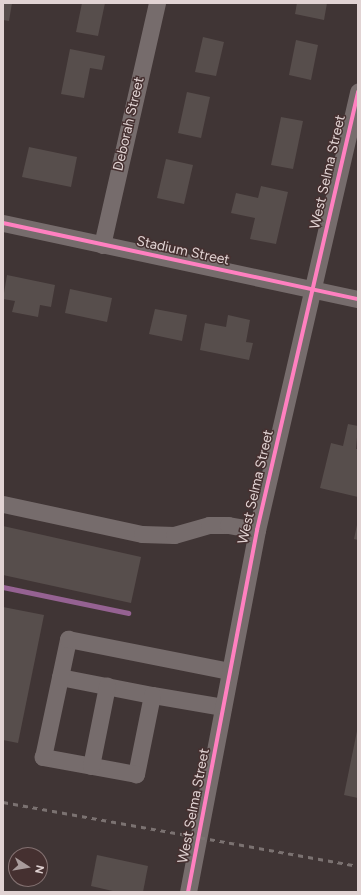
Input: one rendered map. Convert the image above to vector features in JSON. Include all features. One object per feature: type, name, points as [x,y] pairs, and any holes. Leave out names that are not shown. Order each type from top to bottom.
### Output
[{"type":"street","name":"Deborah Street","points":[[102,245],[157,3]]},
{"type":"street","name":"West Selma Street","points":[[188,892],[257,530],[358,90]]},
{"type":"street","name":"Stadium Street","points":[[3,223],[358,299]]},
{"type":"street","points":[[3,504],[142,534],[174,535],[209,525],[228,525],[257,530]]},
{"type":"street","points":[[152,695],[136,774],[43,757],[68,639],[230,672]]},
{"type":"street","points":[[60,677],[223,707]]},
{"type":"street","points":[[91,766],[107,686]]},
{"type":"building","points":[[3,3],[12,3],[9,21],[3,20]]},
{"type":"building","points":[[82,3],[105,3],[98,36],[76,32]]},
{"type":"building","points":[[297,3],[327,3],[324,20],[295,14]]},
{"type":"building","points":[[203,37],[224,42],[216,76],[195,72]]},
{"type":"building","points":[[296,40],[318,45],[311,80],[289,75]]},
{"type":"building","points":[[70,49],[105,56],[102,70],[90,68],[84,98],[61,94]]},
{"type":"building","points":[[187,92],[210,97],[201,138],[178,133]]},
{"type":"building","points":[[281,117],[303,121],[293,169],[271,165]]},
{"type":"building","points":[[29,147],[77,157],[71,187],[22,177]]},
{"type":"building","points":[[166,159],[193,165],[184,204],[157,198]]},
{"type":"building","points":[[261,186],[288,192],[276,244],[250,239],[255,218],[231,213],[236,193],[258,198]]},
{"type":"building","points":[[7,275],[55,285],[51,307],[40,305],[38,317],[12,312],[15,301],[3,299]]},
{"type":"building","points":[[70,289],[112,298],[107,322],[65,313]]},
{"type":"building","points":[[155,309],[187,315],[182,341],[149,334]]},
{"type":"building","points":[[228,315],[250,320],[246,342],[253,343],[249,360],[200,350],[205,323],[226,327]]},
{"type":"building","points":[[348,424],[358,426],[356,449],[358,449],[358,497],[320,488],[331,443],[343,446]]},
{"type":"building","points":[[358,525],[358,540],[354,539]]},
{"type":"building","points":[[3,526],[141,557],[131,603],[3,575]]},
{"type":"building","points":[[3,607],[44,615],[18,743],[3,740]]},
{"type":"building","points":[[358,731],[358,798],[344,795]]},
{"type":"building","points":[[97,855],[148,866],[143,892],[117,892],[91,886]]},
{"type":"waterway","points":[[3,587],[128,613]]},
{"type":"railway","points":[[3,802],[358,866]]},
{"type":"cycle path","points":[[188,892],[257,530],[358,91]]},
{"type":"cycle path","points":[[3,223],[358,299]]}]
